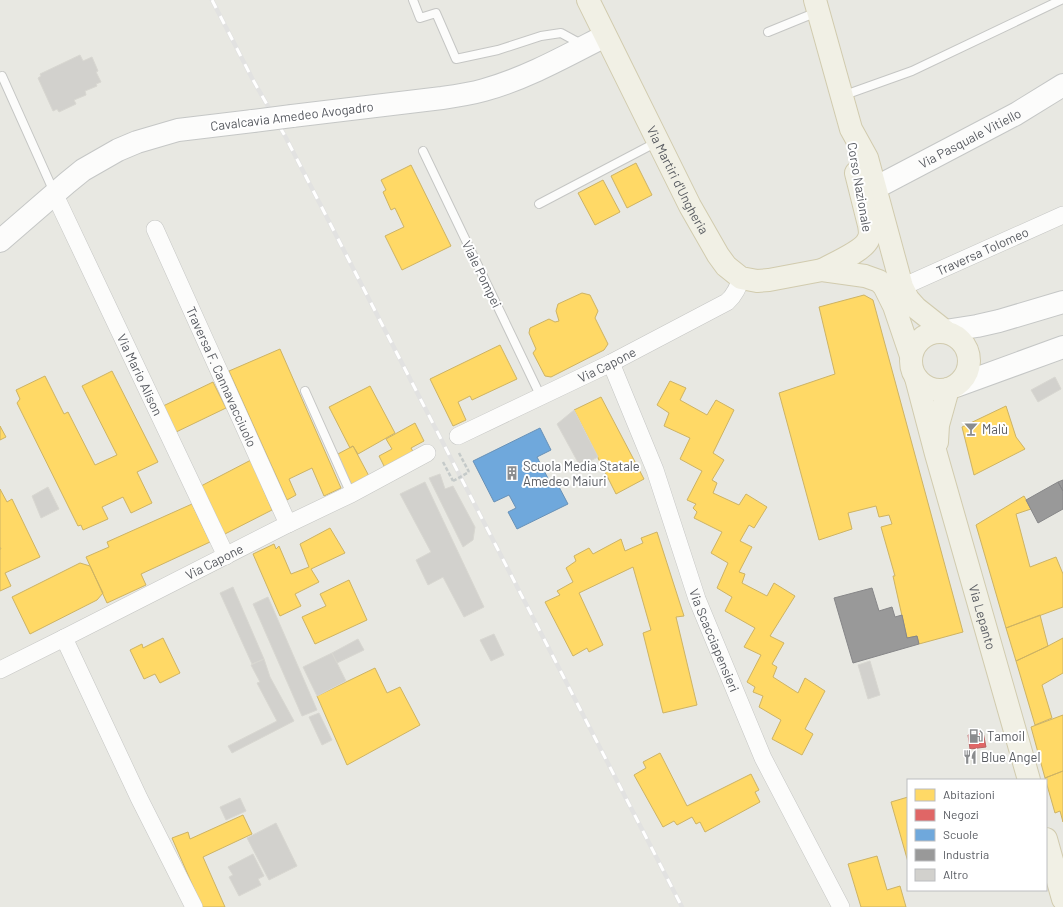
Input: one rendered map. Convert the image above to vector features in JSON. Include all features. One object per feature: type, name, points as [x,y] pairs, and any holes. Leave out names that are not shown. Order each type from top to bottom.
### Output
[{"type":"main road","name":"Via Martiri d'Ungheria","points":[[588,0],[690,206],[718,255],[726,266],[741,278]]},
{"type":"main road","name":"Corso Nazionale","points":[[817,6],[851,129],[854,163],[870,233],[866,244],[860,249],[822,270]]},
{"type":"main road","name":"Corso Nazionale","points":[[851,129],[867,158],[902,287],[908,299],[916,308],[944,331]]},
{"type":"main road","points":[[741,278],[757,281],[769,280],[822,270],[865,276],[879,281],[884,286],[894,306],[911,356],[913,372],[916,378],[923,385],[930,389],[939,390],[952,388],[963,380],[968,372],[970,364],[966,346],[953,334],[944,331],[926,334],[919,340],[911,356]]},
{"type":"main road","name":"Via Lepanto","points":[[916,378],[936,454],[1029,779]]},
{"type":"main road","name":"Via Lepanto","points":[[936,454],[938,425],[952,388]]},
{"type":"main road","points":[[1047,843],[1063,899]]},
{"type":"street","name":"Cavalcavia Amedeo Avogadro","points":[[0,241],[54,193],[89,167],[118,150],[137,142],[178,130],[442,98],[477,92],[518,78],[605,36]]},
{"type":"street","name":"Via Pasquale Vitiello","points":[[875,188],[1016,114],[1063,85]]},
{"type":"street","name":"Via Mario Alison","points":[[54,193],[226,556]]},
{"type":"street","name":"Traversa Tolomeo","points":[[902,287],[1063,215]]},
{"type":"street","name":"Traversa F. Cannavacciuolo","points":[[155,230],[288,524]]},
{"type":"street","name":"Via Capone","points":[[458,436],[611,363],[727,302],[737,290],[741,278]]},
{"type":"street","points":[[944,331],[999,321],[1063,302]]},
{"type":"street","points":[[952,388],[1063,347]]},
{"type":"street","name":"Via Scacciapensieri","points":[[611,363],[655,470],[697,599],[763,758],[841,907]]},
{"type":"street","name":"Via Capone","points":[[0,670],[350,494],[427,453]]},
{"type":"street","points":[[64,638],[139,798],[194,907]]},
{"type":"lane","points":[[413,0],[420,18],[436,13],[456,59],[498,50],[541,36],[561,33],[586,46]]},
{"type":"lane","points":[[842,96],[912,71],[1061,0]]},
{"type":"lane","points":[[768,32],[817,6]]},
{"type":"lane","points":[[2,76],[54,193]]},
{"type":"lane","points":[[538,204],[658,142]]},
{"type":"lane","name":"Viale Pompei","points":[[423,151],[541,397]]},
{"type":"lane","points":[[305,391],[350,494]]},
{"type":"path","points":[[453,481],[469,472]]},
{"type":"building: Abitazioni","points":[[636,163],[652,195],[627,208],[611,176]]},
{"type":"building: Abitazioni","points":[[411,165],[451,246],[402,270],[385,236],[404,227],[395,208],[391,210],[383,192],[386,190],[381,180]]},
{"type":"building: Abitazioni","points":[[603,180],[620,212],[595,225],[578,193]]},
{"type":"building: Abitazioni","points":[[582,293],[590,295],[598,311],[595,318],[608,344],[604,350],[551,377],[545,376],[533,353],[536,349],[529,333],[530,328],[549,319],[555,322],[559,321],[556,311],[558,304]]},
{"type":"building: Abitazioni","points":[[864,295],[873,300],[963,632],[919,644],[917,636],[907,638],[893,576],[895,576],[881,527],[892,524],[889,515],[879,517],[876,506],[848,513],[852,529],[819,540],[779,393],[835,374],[819,307]]},
{"type":"building: Abitazioni","points":[[500,345],[517,379],[472,400],[470,396],[458,402],[466,420],[453,426],[430,379]]},
{"type":"building: Abitazioni","points":[[280,349],[341,488],[324,496],[312,468],[289,479],[296,495],[287,500],[229,371]]},
{"type":"building: Abitazioni","points":[[112,371],[158,462],[137,472],[152,503],[131,513],[123,497],[102,507],[108,519],[83,530],[81,525],[78,526],[17,403],[20,399],[16,390],[45,376],[64,414],[68,412],[95,465],[117,455],[82,386]]},
{"type":"building: Abitazioni","points":[[670,381],[686,388],[680,400],[707,415],[716,400],[734,410],[713,453],[724,460],[712,480],[717,483],[713,493],[739,505],[746,494],[767,507],[754,528],[749,525],[740,541],[752,547],[739,572],[745,574],[742,583],[767,596],[774,583],[795,596],[770,636],[784,643],[772,664],[777,667],[773,677],[798,693],[805,678],[825,691],[805,729],[813,734],[802,755],[772,739],[781,720],[759,707],[763,696],[753,692],[755,687],[747,682],[761,655],[744,647],[755,628],[725,611],[732,597],[717,588],[728,563],[711,553],[722,532],[694,518],[697,512],[693,508],[696,504],[687,500],[702,471],[680,459],[690,438],[664,426],[669,413],[657,405]]},
{"type":"building: Abitazioni","points":[[213,382],[226,408],[174,433],[161,407]]},
{"type":"building: Abitazioni","points":[[370,386],[395,433],[358,454],[353,446],[350,448],[329,407]]},
{"type":"building: Abitazioni","points":[[601,397],[644,479],[616,494],[574,410]]},
{"type":"building: Abitazioni","points":[[1006,406],[1016,437],[1025,449],[974,475],[962,427]]},
{"type":"building: Abitazioni","points":[[415,423],[424,441],[411,448],[415,455],[386,470],[379,456],[392,449],[386,439]]},
{"type":"building: Abitazioni","points":[[0,426],[6,437],[0,440]]},
{"type":"building: Abitazioni","points":[[353,446],[370,478],[352,487],[336,455]]},
{"type":"building: Abitazioni","points":[[251,460],[272,510],[221,536],[201,486]]},
{"type":"building: Abitazioni","points":[[0,489],[7,502],[12,499],[40,557],[5,573],[11,586],[0,591],[1,549]]},
{"type":"building: Abitazioni","points":[[1024,496],[1031,509],[1016,514],[1030,567],[1056,557],[1063,574],[1063,607],[1006,628],[976,525]]},
{"type":"building: Abitazioni","points":[[192,504],[210,542],[141,574],[146,585],[107,603],[86,557],[109,547],[107,542]]},
{"type":"building: Abitazioni","points":[[330,528],[345,553],[311,569],[319,582],[295,594],[301,606],[280,616],[253,554],[274,544],[276,549],[279,546],[291,574],[309,567],[300,544]]},
{"type":"building: Abitazioni","points":[[657,532],[684,616],[676,617],[697,705],[663,713],[643,633],[651,630],[633,567],[579,593],[603,645],[589,652],[587,648],[573,656],[545,602],[560,595],[557,591],[573,582],[566,568],[576,561],[574,556],[589,548],[593,554],[621,539],[625,551],[643,543],[641,538]]},
{"type":"building: Abitazioni","points":[[80,563],[90,566],[103,593],[97,600],[30,634],[12,597]]},
{"type":"building: Abitazioni","points":[[349,580],[367,620],[315,644],[302,617],[326,606],[320,594]]},
{"type":"building: Abitazioni","points":[[1040,615],[1048,646],[1016,661],[1006,628]]},
{"type":"building: Abitazioni","points":[[163,638],[180,673],[160,683],[155,674],[144,679],[130,650],[142,644],[143,648]]},
{"type":"building: Abitazioni","points":[[1063,638],[1063,673],[1042,685],[1052,718],[1035,725],[1016,661]]},
{"type":"building: Abitazioni","points":[[375,668],[387,693],[400,687],[420,725],[347,765],[317,696]]},
{"type":"building: Abitazioni","points":[[1063,715],[1063,771],[1045,778],[1031,727]]},
{"type":"building: Abitazioni","points":[[660,753],[687,806],[751,774],[759,790],[755,792],[760,802],[705,832],[700,822],[696,824],[692,817],[677,825],[674,821],[663,827],[634,775],[646,768],[643,762]]},
{"type":"building: Abitazioni","points":[[1063,771],[1063,822],[1060,811],[1055,813],[1047,785],[1047,779],[1045,778]]},
{"type":"building: Abitazioni","points":[[907,797],[907,858],[891,802]]},
{"type":"building: Abitazioni","points":[[243,815],[252,834],[203,857],[225,907],[202,907],[172,838],[188,832],[190,839]]},
{"type":"building: Abitazioni","points":[[877,856],[887,890],[900,886],[906,907],[861,907],[848,864]]},
{"type":"building: Negozi","points":[[983,732],[986,747],[970,749],[968,735]]},
{"type":"building: Scuole","name":"Scuola Media Statale Amedeo Maiuri","points":[[540,428],[551,450],[537,457],[553,488],[558,485],[568,504],[517,529],[508,512],[516,508],[509,495],[494,502],[473,461]]},
{"type":"building: Industria","points":[[1063,480],[1063,491],[1058,482]]},
{"type":"building: Industria","points":[[1058,482],[1063,491],[1063,509],[1038,523],[1026,500]]},
{"type":"building: Industria","points":[[872,588],[879,611],[892,607],[895,617],[902,615],[907,638],[917,636],[919,644],[853,663],[834,598]]},
{"type":"building: Altro","points":[[80,55],[83,61],[92,57],[98,71],[96,72],[101,82],[96,84],[97,86],[85,91],[86,95],[74,100],[76,104],[59,112],[57,109],[53,111],[38,78],[41,76],[40,74]]},
{"type":"building: Altro","points":[[1055,377],[1061,389],[1038,402],[1031,390]]},
{"type":"building: Altro","points":[[574,410],[598,457],[580,466],[557,424]]},
{"type":"building: Altro","points":[[440,474],[445,489],[453,486],[475,527],[473,540],[463,547],[429,478]]},
{"type":"building: Altro","points":[[425,482],[484,607],[464,617],[443,577],[428,585],[416,560],[431,552],[400,494]]},
{"type":"building: Altro","points":[[48,487],[59,509],[41,518],[32,496]]},
{"type":"building: Altro","points":[[233,587],[264,659],[252,664],[220,593]]},
{"type":"building: Altro","points":[[268,597],[317,710],[302,716],[253,604]]},
{"type":"building: Altro","points":[[494,634],[504,655],[491,661],[480,640]]},
{"type":"building: Altro","points":[[358,639],[364,650],[337,663],[332,653]]},
{"type":"building: Altro","points":[[332,653],[346,681],[317,696],[303,667]]},
{"type":"building: Altro","points":[[264,659],[270,677],[294,721],[232,753],[228,746],[277,721],[257,683],[260,682],[251,665]]},
{"type":"building: Altro","points":[[870,661],[880,695],[868,699],[858,665]]},
{"type":"building: Altro","points":[[319,713],[332,740],[322,745],[309,717]]},
{"type":"building: Altro","points":[[240,798],[246,811],[226,820],[220,807]]},
{"type":"building: Altro","points":[[276,823],[297,866],[269,880],[247,838]]},
{"type":"building: Altro","points":[[253,854],[264,876],[258,879],[261,885],[239,896],[229,877],[233,875],[228,867]]},
{"type":"railway","points":[[212,0],[253,80],[285,136],[682,907]]},
{"type":"place","name":"Malù","points":[[971,429]]},
{"type":"place","name":"Scuola Media Statale Amedeo Maiuri","points":[[512,473]]},
{"type":"place","name":"Tamoil","points":[[976,736]]},
{"type":"place","name":"Blue Angel","points":[[970,757]]}]
